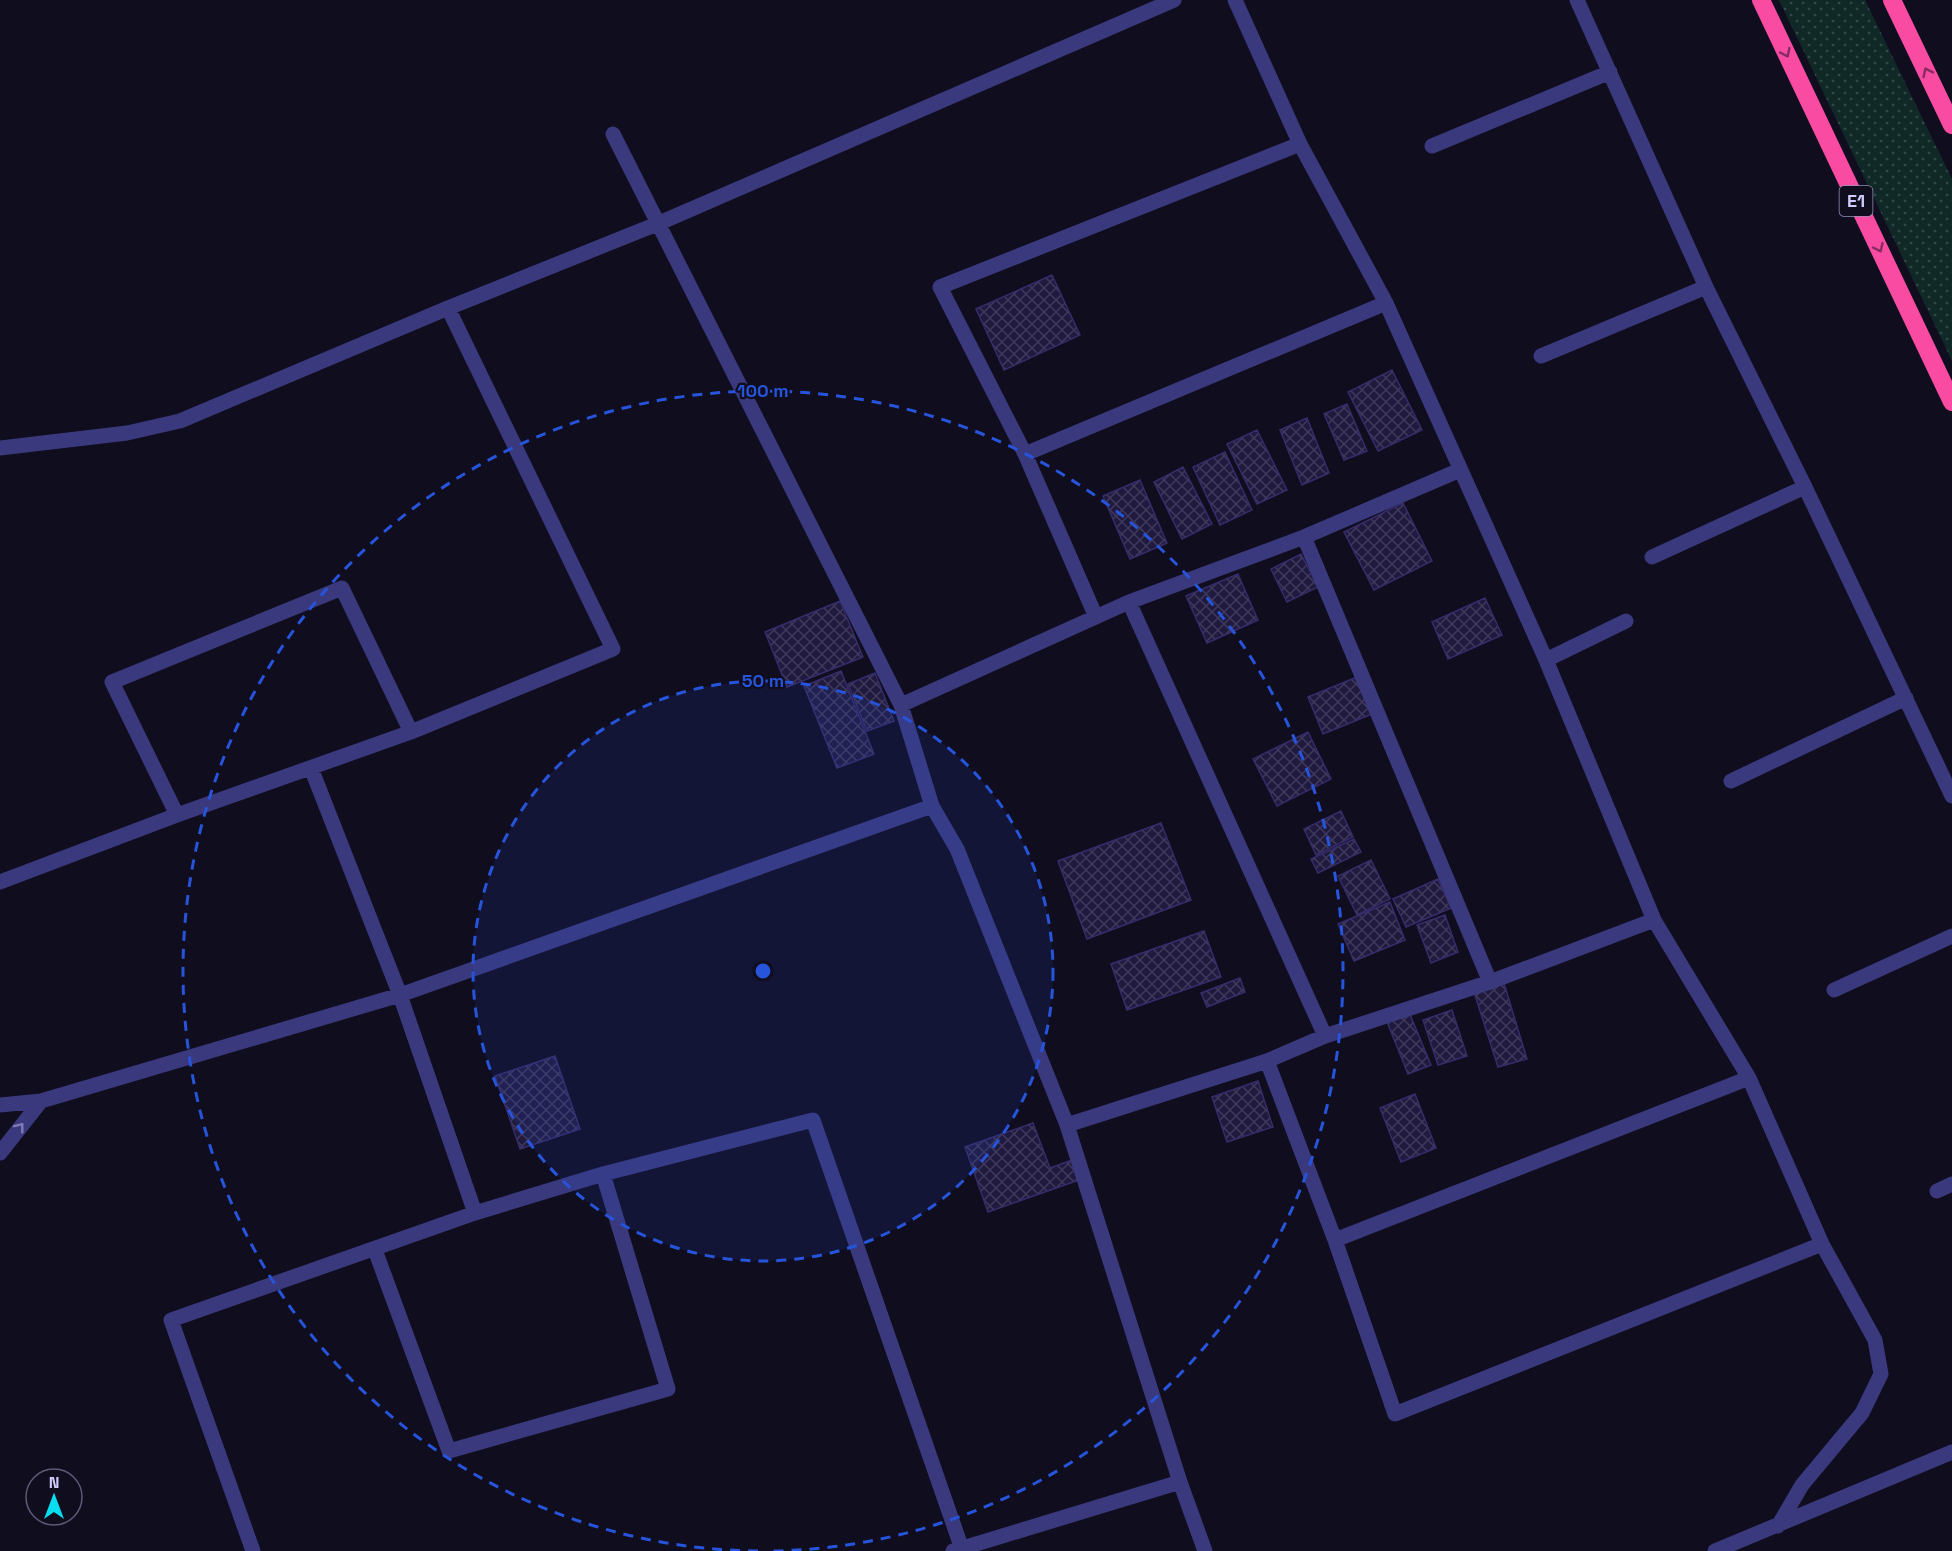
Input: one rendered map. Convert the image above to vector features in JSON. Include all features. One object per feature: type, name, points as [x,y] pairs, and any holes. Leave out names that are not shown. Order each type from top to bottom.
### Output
[{"type":"highway","name":"E1","points":[[1761,0],[1952,402]]},
{"type":"highway","points":[[1892,0],[1952,125]]},
{"type":"street","points":[[0,448],[127,433],[180,421],[448,308],[657,224],[1174,0]]},
{"type":"street","points":[[1235,0],[1300,144],[1386,303],[1546,660],[1653,920],[1749,1078],[1822,1244],[1875,1341],[1881,1374],[1862,1413],[1802,1485],[1778,1526]]},
{"type":"street","points":[[1577,0],[1707,287],[1952,796]]},
{"type":"street","points":[[1432,146],[1610,72]]},
{"type":"street","points":[[614,134],[657,224],[901,705],[932,806],[957,849],[1067,1125],[1180,1482],[1205,1551]]},
{"type":"street","points":[[1096,617],[1025,454],[940,287],[1300,144]]},
{"type":"street","points":[[1541,356],[1707,287]]},
{"type":"street","points":[[1025,454],[1386,303]]},
{"type":"street","points":[[0,882],[177,815],[411,732],[614,649],[448,308]]},
{"type":"street","points":[[901,705],[1129,602],[1304,537],[1460,470]]},
{"type":"street","points":[[1652,557],[1805,487]]},
{"type":"street","points":[[1304,537],[1490,982]]},
{"type":"street","points":[[177,815],[112,682],[342,588],[411,732]]},
{"type":"street","points":[[1129,602],[1325,1036]]},
{"type":"street","points":[[1546,660],[1626,621]]},
{"type":"street","points":[[1731,781],[1906,698]]},
{"type":"street","points":[[311,768],[400,995],[475,1214]]},
{"type":"street","points":[[0,1105],[41,1101],[400,995],[932,806]]},
{"type":"street","points":[[1067,1125],[1267,1061],[1325,1036],[1490,982],[1653,920]]},
{"type":"street","points":[[1834,990],[1952,936]]},
{"type":"street","points":[[1267,1061],[1335,1240],[1395,1414],[1822,1244]]},
{"type":"street","points":[[1335,1240],[1749,1078]]},
{"type":"street","points":[[0,1153],[41,1101]]},
{"type":"street","points":[[253,1551],[171,1320],[475,1214],[603,1174],[813,1120],[958,1550],[1180,1482]]},
{"type":"street","points":[[375,1250],[449,1451],[668,1389],[603,1174]]},
{"type":"street","points":[[1937,1191],[1952,1184]]},
{"type":"street","points":[[1715,1551],[1952,1452]]},
{"type":"green space","points":[[1779,0],[1865,0],[1952,179],[1952,361]]},
{"type":"building","points":[[1052,275],[1080,335],[1004,370],[976,309]]},
{"type":"building","points":[[1392,370],[1422,430],[1378,451],[1348,392]]},
{"type":"building","points":[[1347,404],[1367,451],[1344,460],[1324,414]]},
{"type":"building","points":[[1307,418],[1329,473],[1302,485],[1280,430]]},
{"type":"building","points":[[1257,430],[1287,490],[1257,504],[1227,444]]},
{"type":"building","points":[[1225,452],[1252,510],[1220,525],[1193,467]]},
{"type":"building","points":[[1183,467],[1212,524],[1182,539],[1154,482]]},
{"type":"building","points":[[1140,480],[1167,543],[1130,559],[1103,496]]},
{"type":"building","points":[[1403,503],[1432,561],[1374,590],[1344,532]]},
{"type":"building","points":[[1301,554],[1318,587],[1287,602],[1271,569]]},
{"type":"building","points":[[1238,574],[1258,620],[1207,643],[1186,596]]},
{"type":"building","points":[[1485,598],[1502,635],[1448,659],[1432,622]]},
{"type":"building","points":[[840,601],[863,657],[787,687],[765,632]]},
{"type":"building","points":[[841,671],[874,754],[837,768],[804,686]]},
{"type":"building","points":[[875,673],[894,721],[867,731],[848,684]]},
{"type":"building","points":[[1357,677],[1372,714],[1323,734],[1308,697]]},
{"type":"building","points":[[1308,732],[1331,779],[1277,806],[1253,759]]},
{"type":"building","points":[[1341,811],[1353,837],[1316,855],[1304,829]]},
{"type":"building","points":[[1161,823],[1191,900],[1087,939],[1058,861]]},
{"type":"building","points":[[1354,839],[1361,852],[1318,873],[1311,859]]},
{"type":"building","points":[[1371,860],[1390,899],[1357,915],[1338,876]]},
{"type":"building","points":[[1438,879],[1451,908],[1406,927],[1393,899]]},
{"type":"building","points":[[1390,902],[1405,940],[1354,961],[1338,924]]},
{"type":"building","points":[[1445,915],[1458,952],[1431,963],[1417,925]]},
{"type":"building","points":[[1204,931],[1221,977],[1127,1010],[1111,964]]},
{"type":"building","points":[[1240,978],[1245,992],[1207,1007],[1201,993]]},
{"type":"building","points":[[1503,980],[1527,1059],[1498,1067],[1473,989]]},
{"type":"building","points":[[1452,1010],[1467,1056],[1438,1065],[1423,1020]]},
{"type":"building","points":[[1409,1012],[1431,1065],[1408,1074],[1387,1022]]},
{"type":"building","points":[[555,1056],[580,1129],[520,1149],[495,1076]]},
{"type":"building","points":[[1258,1081],[1273,1127],[1227,1142],[1212,1097]]},
{"type":"building","points":[[1415,1094],[1436,1148],[1401,1162],[1380,1108]]},
{"type":"building","points":[[1033,1123],[1050,1168],[1072,1160],[1079,1180],[988,1212],[965,1147]]}]
